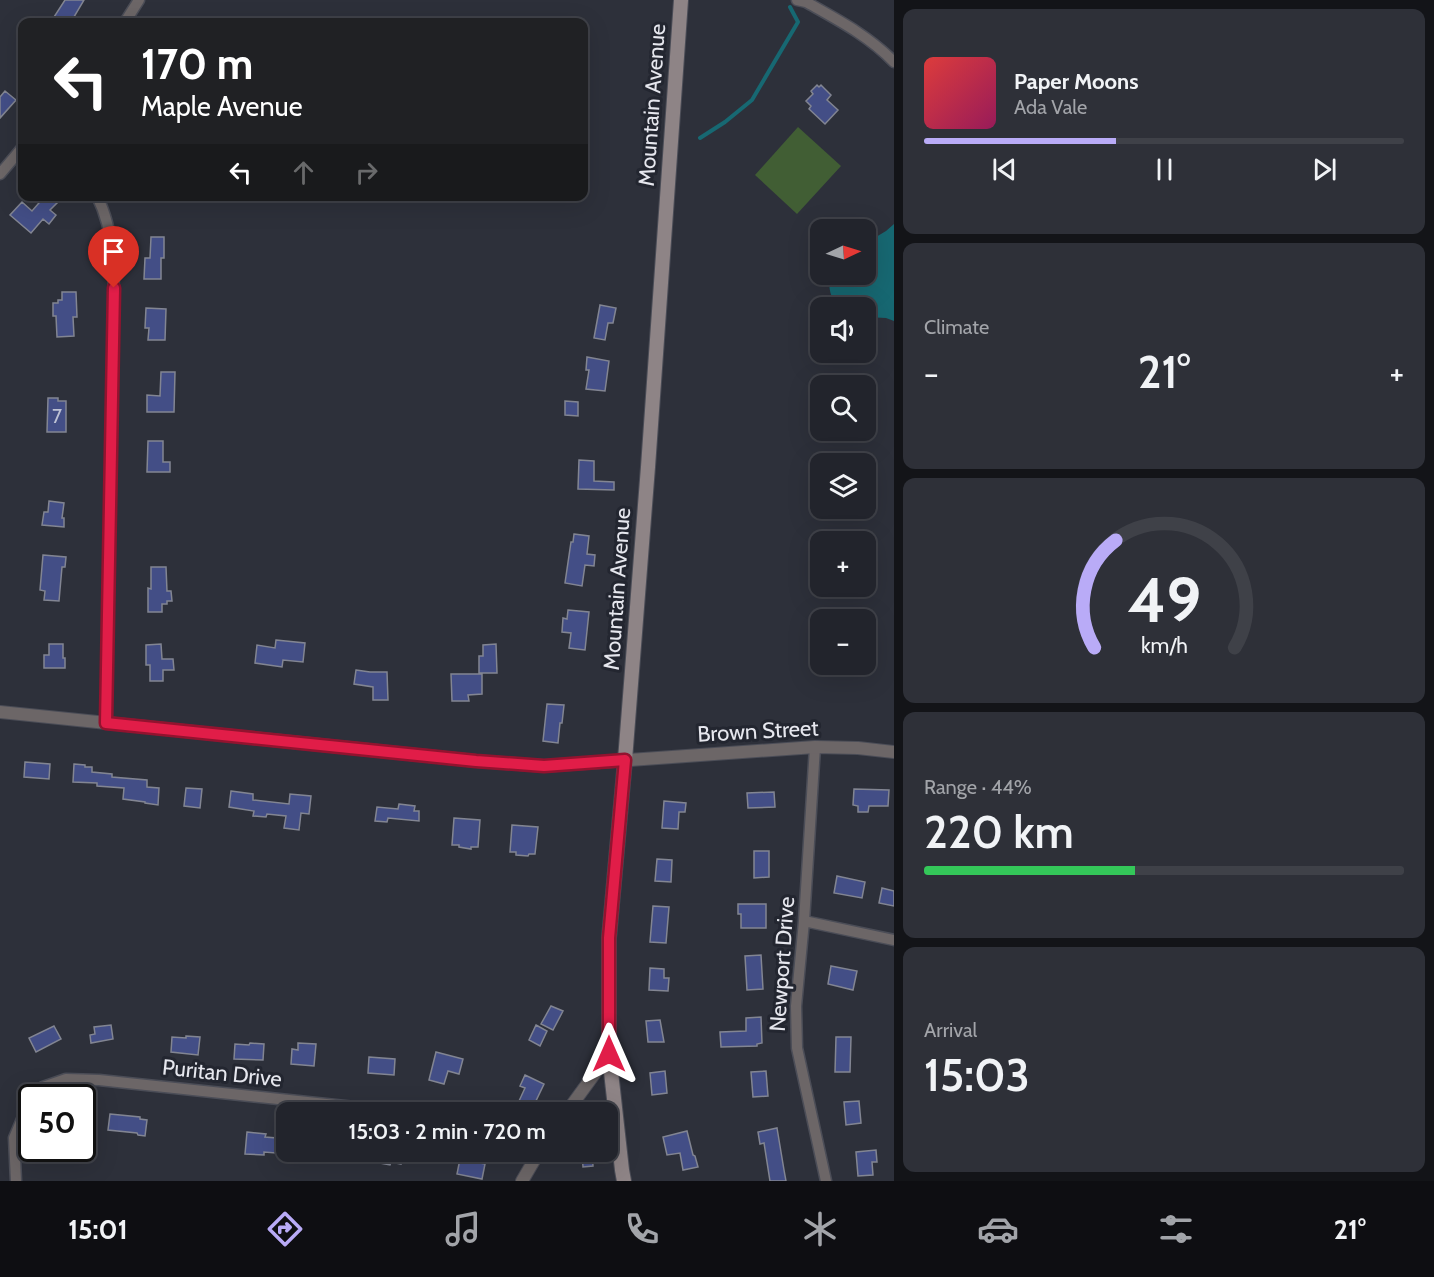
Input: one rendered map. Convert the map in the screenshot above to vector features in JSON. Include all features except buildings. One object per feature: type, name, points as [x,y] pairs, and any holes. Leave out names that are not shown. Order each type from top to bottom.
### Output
[{"type":"main road","name":"Mountain Avenue","points":[[624,1181],[609,1054],[609,938],[648,467],[681,0]]},
{"type":"street","points":[[128,18],[139,0]]},
{"type":"street","points":[[797,0],[806,2],[857,30],[894,62]]},
{"type":"street","points":[[0,174],[18,153]]},
{"type":"street","points":[[99,201],[112,246],[114,265],[106,723]]},
{"type":"street","name":"Brown Street","points":[[0,712],[495,763],[544,766],[815,747],[894,752]]},
{"type":"street","name":"Newport Drive","points":[[815,747],[796,1006],[796,1048],[826,1181]]},
{"type":"street","points":[[804,921],[894,940]]},
{"type":"street","points":[[574,1102],[609,1054]]},
{"type":"street","name":"Puritan Drive","points":[[53,1084],[66,1080],[99,1080],[307,1102]]},
{"type":"street","name":"Puritan Drive","points":[[16,1181],[14,1138],[18,1129]]},
{"type":"street","points":[[522,1181],[533,1162]]},
{"type":"green space","points":[[798,127],[841,166],[797,214],[755,175]]},
{"type":"water","points":[[894,224],[894,321],[876,318],[876,297],[832,297],[829,285],[876,285],[876,237]]},
{"type":"waterway","points":[[700,138],[725,122],[752,100],[798,22],[790,7]]},
{"type":"route","points":[[114,288],[106,723],[544,766],[625,760],[609,938],[609,1054]]}]
